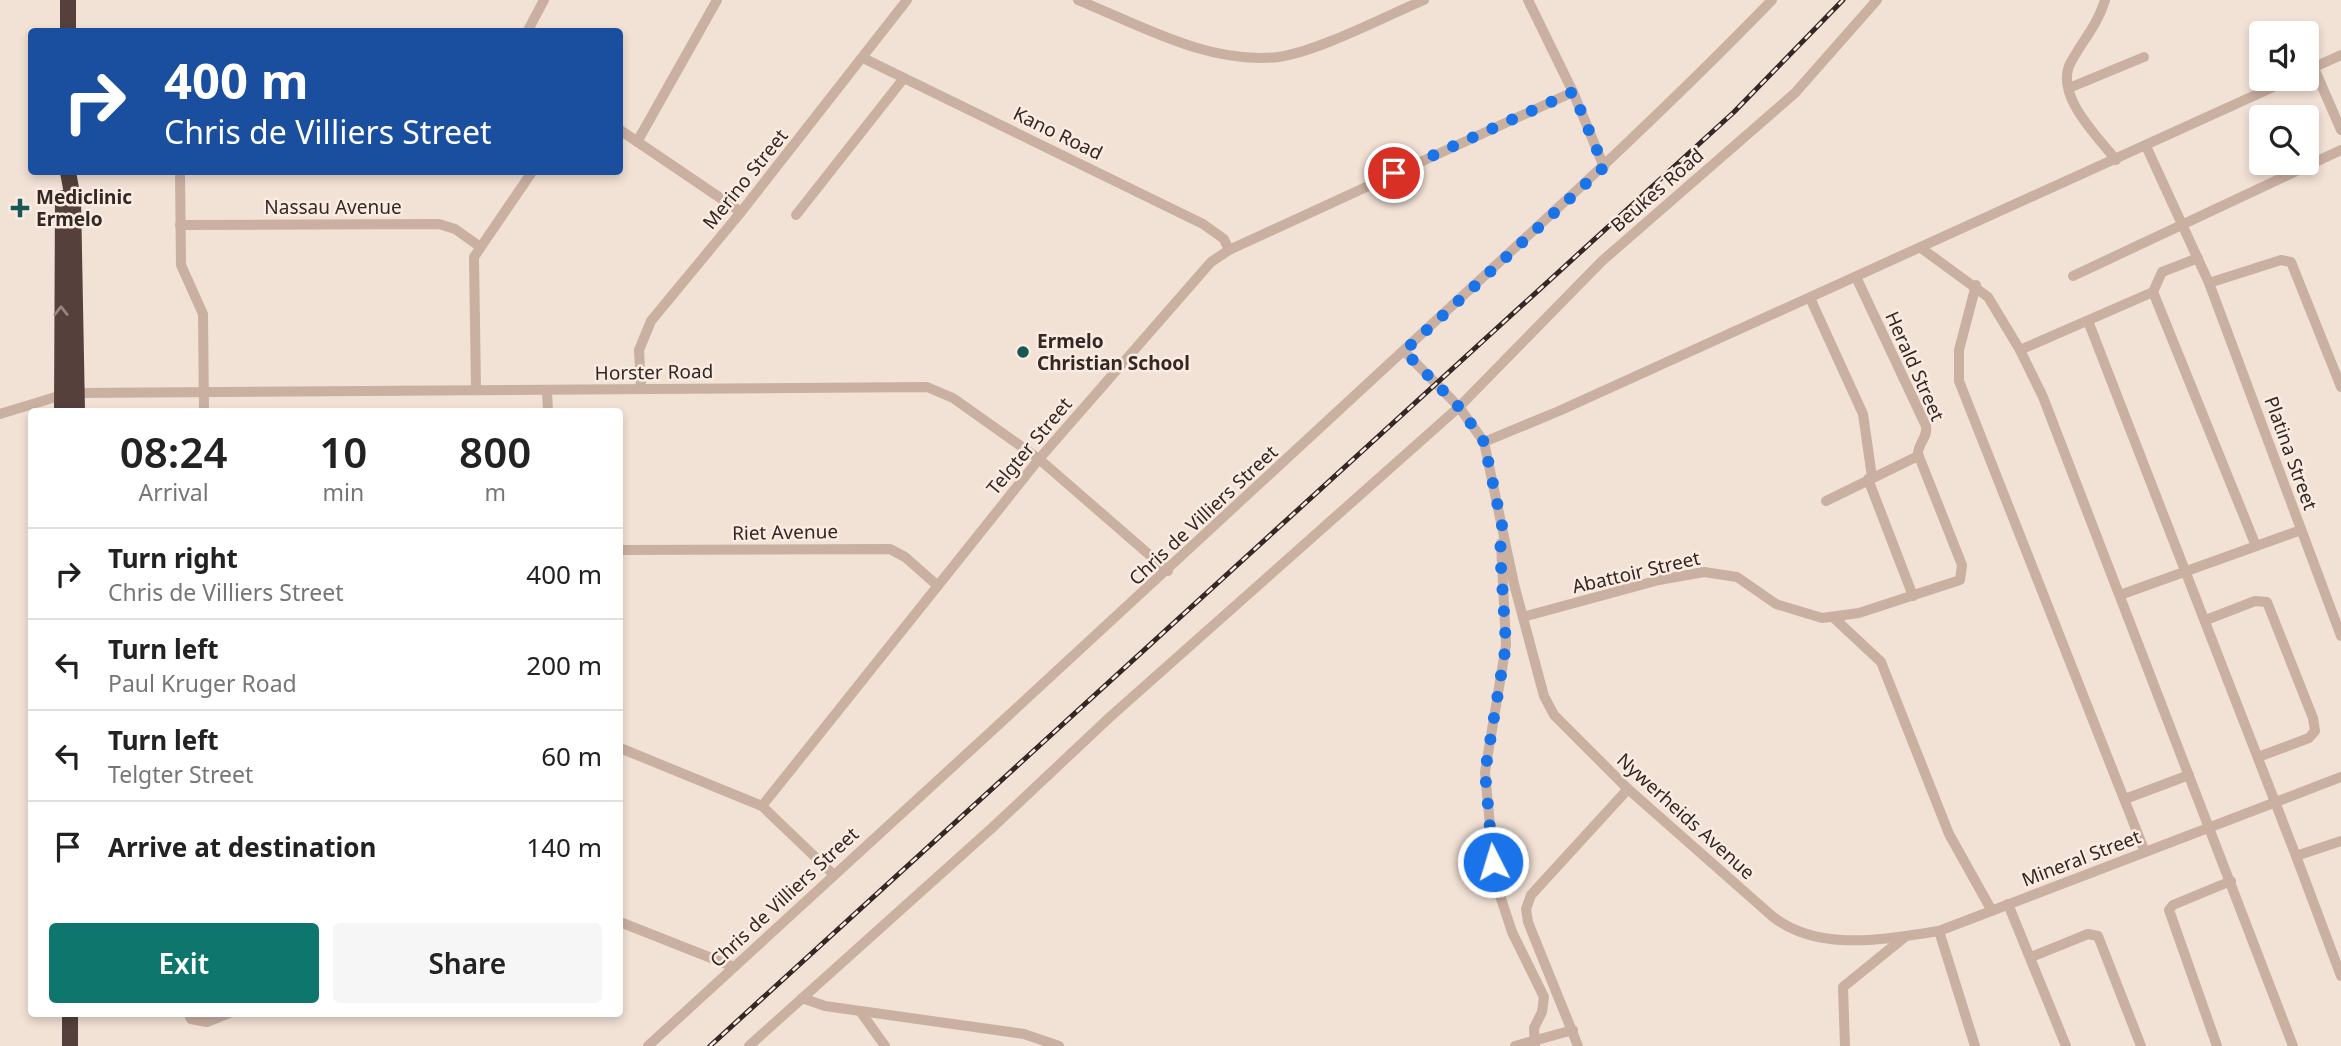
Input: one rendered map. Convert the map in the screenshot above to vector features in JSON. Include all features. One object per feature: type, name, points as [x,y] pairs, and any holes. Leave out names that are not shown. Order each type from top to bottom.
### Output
[{"type":"highway","points":[[68,0],[68,28]]},
{"type":"highway","points":[[67,400],[72,199],[68,175]]},
{"type":"highway","points":[[70,1017],[70,1046]]},
{"type":"street","points":[[529,28],[544,0]]},
{"type":"street","points":[[637,142],[717,0]]},
{"type":"street","name":"Merino Street","points":[[641,389],[639,350],[646,328],[741,212],[907,0]]},
{"type":"street","points":[[1078,0],[1194,47],[1265,58],[1308,48],[1424,0]]},
{"type":"street","points":[[1528,0],[1573,92],[1604,167]]},
{"type":"street","name":"Chris de Villiers Street","points":[[648,1046],[1168,571],[1604,167],[1772,0]]},
{"type":"street","name":"Beukes Road","points":[[749,1046],[993,827],[1110,717],[1459,407],[1602,261],[1795,93],[1877,0]]},
{"type":"street","points":[[2105,0],[2096,23],[2067,68],[2069,88],[2078,112],[2116,160]]},
{"type":"street","points":[[2319,66],[2341,55]]},
{"type":"street","points":[[2069,88],[2144,57]]},
{"type":"street","name":"Kano Road","points":[[863,58],[1203,224],[1218,233],[1229,250]]},
{"type":"street","points":[[796,215],[904,78]]},
{"type":"street","points":[[2319,86],[2341,130]]},
{"type":"street","points":[[1484,442],[1810,298],[2265,91]]},
{"type":"street","name":"Telgter Street","points":[[762,806],[1039,459],[1211,262],[1229,250],[1573,92]]},
{"type":"street","points":[[623,132],[741,212]]},
{"type":"street","name":"Platina Street","points":[[2146,146],[2208,283],[2341,636]]},
{"type":"street","points":[[2073,276],[2341,150]]},
{"type":"street","points":[[180,175],[181,265],[203,314],[204,408]]},
{"type":"street","points":[[476,390],[474,257],[530,175]]},
{"type":"street","name":"Nassau Avenue","points":[[180,225],[439,224],[455,229],[479,246]]},
{"type":"street","points":[[1921,248],[1976,285],[1995,306],[2043,397],[2293,1046]]},
{"type":"street","points":[[2020,349],[2153,292],[2162,272],[2198,258]]},
{"type":"street","points":[[2208,283],[2279,260],[2291,262],[2341,387]]},
{"type":"street","name":"Herald Street","points":[[1856,277],[1926,426],[1926,437],[1918,447],[1918,456]]},
{"type":"street","points":[[1976,285],[1959,350],[1957,375],[2054,615],[2145,852]]},
{"type":"street","points":[[2153,292],[2256,546]]},
{"type":"street","points":[[1810,298],[1863,414],[1870,478],[1913,596]]},
{"type":"street","points":[[2088,321],[2206,620],[2341,976]]},
{"type":"street","points":[[1404,351],[1459,407],[1484,442],[1503,530],[1500,550],[1506,645],[1485,772],[1495,880],[1511,932],[1544,997],[1542,1012],[1534,1028],[1535,1043]]},
{"type":"street","name":"Horster Road","points":[[29,408],[67,400],[204,391],[547,392],[927,387],[953,398],[1039,459],[1168,571]]},
{"type":"street","points":[[547,392],[548,408]]},
{"type":"street","name":"Horster Road","points":[[0,414],[28,408]]},
{"type":"street","points":[[1826,501],[1918,456]]},
{"type":"street","name":"Abattoir Street","points":[[1523,617],[1659,580],[1713,572],[1737,577],[1768,600],[1785,608],[1812,616],[1834,618],[1953,583],[1961,578],[1962,565],[1918,456]]},
{"type":"street","name":"Nywerheids Avenue","points":[[1503,530],[1514,584],[1544,696],[1554,715],[1628,789],[1766,911],[1791,929],[1835,940],[1906,936],[1939,931]]},
{"type":"street","points":[[2120,595],[2301,530]]},
{"type":"street","name":"Riet Avenue","points":[[623,550],[890,549],[905,557],[939,586]]},
{"type":"street","points":[[2206,620],[2258,600],[2267,602],[2313,718],[2315,731],[2309,738],[2258,757]]},
{"type":"street","points":[[1834,618],[1881,662],[1949,834],[1992,911]]},
{"type":"street","points":[[623,749],[762,806],[834,874]]},
{"type":"street","points":[[2125,799],[2189,775]]},
{"type":"street","name":"Mineral Street","points":[[1939,931],[2341,777]]},
{"type":"street","points":[[1578,1046],[1528,922],[1527,904],[1543,880],[1583,842],[1628,789]]},
{"type":"street","points":[[2296,856],[2341,841]]},
{"type":"street","points":[[2217,1046],[2169,910],[2173,905],[2231,881]]},
{"type":"street","points":[[2008,904],[2066,1046]]},
{"type":"street","points":[[623,923],[734,967]]},
{"type":"street","points":[[1939,931],[1971,1044]]},
{"type":"street","points":[[2031,957],[2088,934],[2098,936],[2141,1046]]},
{"type":"street","points":[[1845,1046],[1843,987],[1906,936]]},
{"type":"street","points":[[802,998],[825,1006],[1024,1034],[1059,1046]]},
{"type":"street","points":[[860,1011],[886,1046]]},
{"type":"street","points":[[192,1017],[201,1022],[217,1017]]},
{"type":"street","points":[[1515,1046],[1535,1043],[1573,1030]]},
{"type":"railway","points":[[710,1046],[1734,112],[1843,0]]},
{"type":"place","name":"Mediclinic Ermelo","points":[[20,208]]},
{"type":"place","name":"Ermelo Christian School","points":[[1023,352]]},
{"type":"route","points":[[1394,173],[1573,92],[1604,167],[1404,351],[1459,407],[1484,442],[1503,530],[1500,550],[1506,645],[1496,691],[1485,772],[1493,862]]}]
